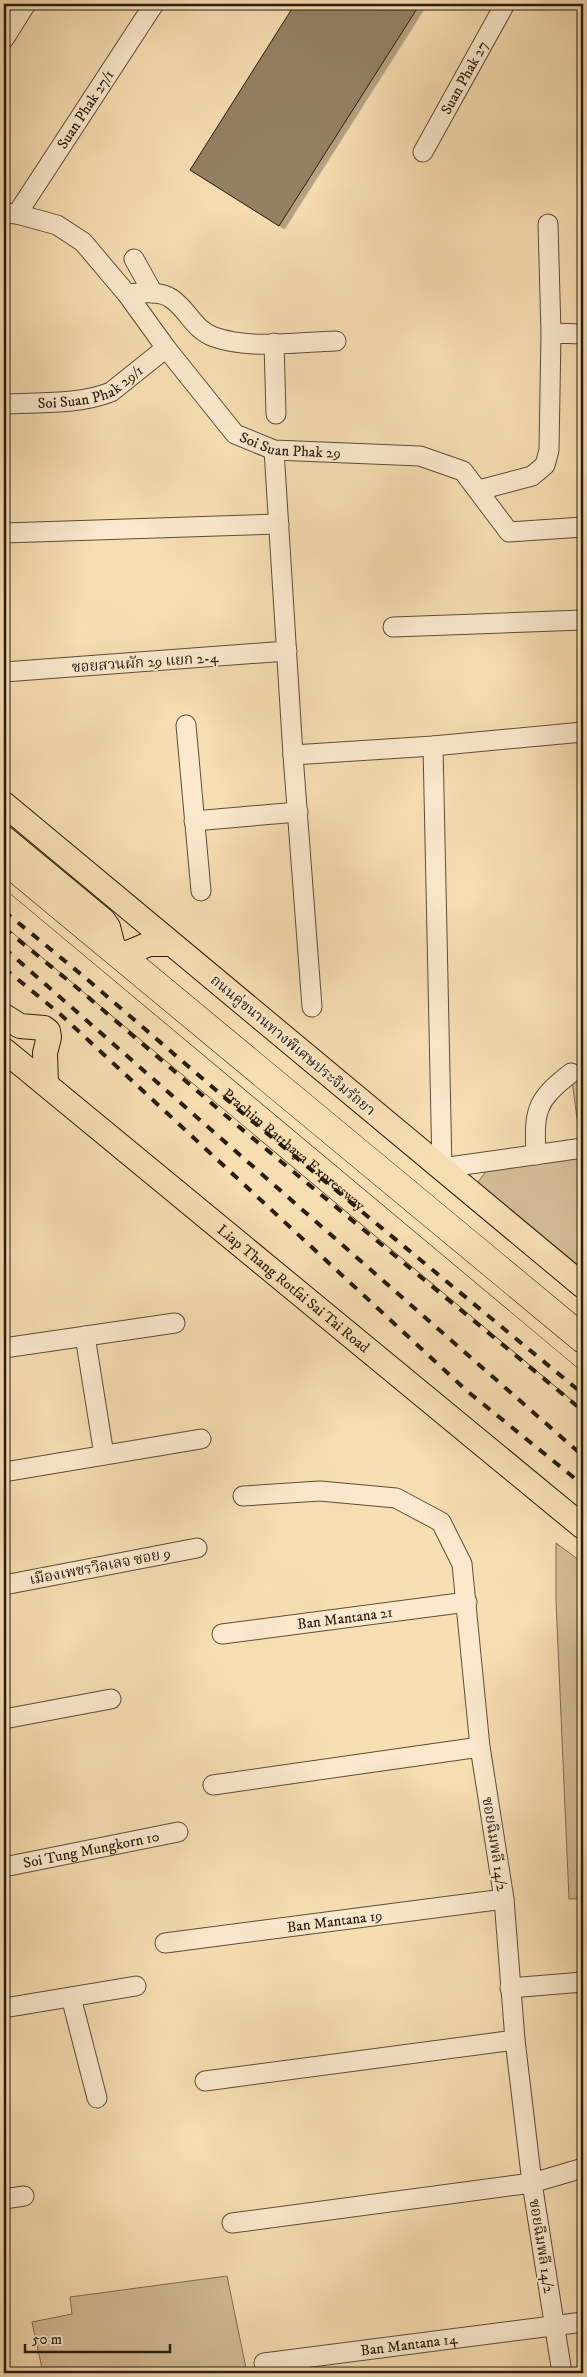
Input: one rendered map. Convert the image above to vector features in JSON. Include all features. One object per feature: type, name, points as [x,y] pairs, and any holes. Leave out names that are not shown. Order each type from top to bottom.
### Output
[{"type":"highway","points":[[4,859],[583,1339]]},
{"type":"highway","name":"Prachim Ratthaya Expressway","points":[[4,907],[583,1391]]},
{"type":"main road","name":"ถนนคู่ขนานทางพิเศษประจิมรัถยา","points":[[4,804],[583,1286]]},
{"type":"main road","points":[[4,838],[102,920],[108,927],[114,950],[118,953],[125,954],[149,944],[171,944]]},
{"type":"main road","points":[[4,1016],[20,1026],[44,1028],[48,1031],[49,1037],[45,1053],[46,1084]]},
{"type":"main road","name":"Liap Thang Rotfai Sai Tai Road","points":[[4,1050],[583,1527]]},
{"type":"street","points":[[4,39],[26,4]]},
{"type":"street","name":"Suan Phak 27/1","points":[[10,213],[154,4]]},
{"type":"street","name":"Suan Phak 27","points":[[423,152],[505,4]]},
{"type":"street","name":"Soi Suan Phak 29","points":[[10,213],[57,225],[83,242],[127,294],[166,348],[236,434],[274,450],[420,456],[463,471],[509,532],[583,528]]},
{"type":"street","points":[[479,490],[532,476],[545,465],[549,450],[551,333],[548,224]]},
{"type":"street","points":[[134,259],[153,293]]},
{"type":"street","points":[[127,294],[153,293],[171,298],[195,325],[212,336],[237,344],[336,340]]},
{"type":"street","points":[[551,333],[583,334]]},
{"type":"street","points":[[274,343],[276,414]]},
{"type":"street","name":"Soi Suan Phak 29/1","points":[[4,404],[85,399],[102,396],[111,392],[166,348]]},
{"type":"street","points":[[274,450],[293,755],[312,1008]]},
{"type":"street","points":[[4,533],[279,524]]},
{"type":"street","points":[[393,627],[583,620]]},
{"type":"street","name":"ซอยสวนผัก 29 แยก 2-4","points":[[4,672],[287,651]]},
{"type":"street","points":[[186,725],[201,891]]},
{"type":"street","points":[[293,755],[434,746],[583,732]]},
{"type":"street","points":[[434,746],[442,1168],[583,1148]]},
{"type":"street","points":[[194,821],[298,812]]},
{"type":"street","points":[[536,1155],[535,1123],[541,1101],[554,1086],[571,1073]]},
{"type":"street","points":[[4,1348],[175,1323]]},
{"type":"street","points":[[85,1336],[104,1455]]},
{"type":"street","points":[[4,1472],[201,1439]]},
{"type":"street","name":"ซอยฉิมพลี 14/2","points":[[243,1496],[320,1491],[396,1498],[441,1522],[462,1564],[480,1747],[504,1900],[514,2040],[532,2183],[562,2373]]},
{"type":"street","name":"เมืองเพชรวิลเลจ ซอย 9","points":[[4,1584],[197,1548]]},
{"type":"street","name":"Ban Mantana 21","points":[[222,1634],[467,1602]]},
{"type":"street","points":[[4,1720],[111,1699]]},
{"type":"street","points":[[214,1785],[480,1747]]},
{"type":"street","name":"Soi Tung Mungkorn 10","points":[[4,1868],[178,1832]]},
{"type":"street","name":"Ban Mantana 19","points":[[165,1943],[504,1900]]},
{"type":"street","points":[[510,1988],[583,1982]]},
{"type":"street","points":[[4,2008],[136,1986]]},
{"type":"street","points":[[71,1997],[97,2098]]},
{"type":"street","points":[[205,2082],[514,2040]]},
{"type":"street","points":[[232,2223],[532,2183],[583,2168]]},
{"type":"street","points":[[4,2199],[24,2196]]},
{"type":"street","name":"Ban Mantana 14","points":[[264,2362],[554,2324],[583,2322]]},
{"type":"shaded area","points":[[571,1073],[583,1074],[583,1269],[478,1182],[487,1170],[582,1156]]},
{"type":"shaded area","points":[[556,1543],[583,1563],[583,1899],[569,1899],[556,1601]]},
{"type":"shaded area","points":[[227,2276],[247,2373],[43,2373],[32,2322],[72,2314],[70,2297]]},
{"type":"building","points":[[295,4],[420,4],[279,226],[190,170]]},
{"type":"railway","points":[[4,911],[88,980],[246,1116],[583,1394]]},
{"type":"railway","points":[[4,928],[81,991],[238,1126],[583,1411]]},
{"type":"railway","points":[[4,948],[583,1456]]},
{"type":"railway","points":[[4,968],[60,1014],[467,1391],[583,1485]]}]
